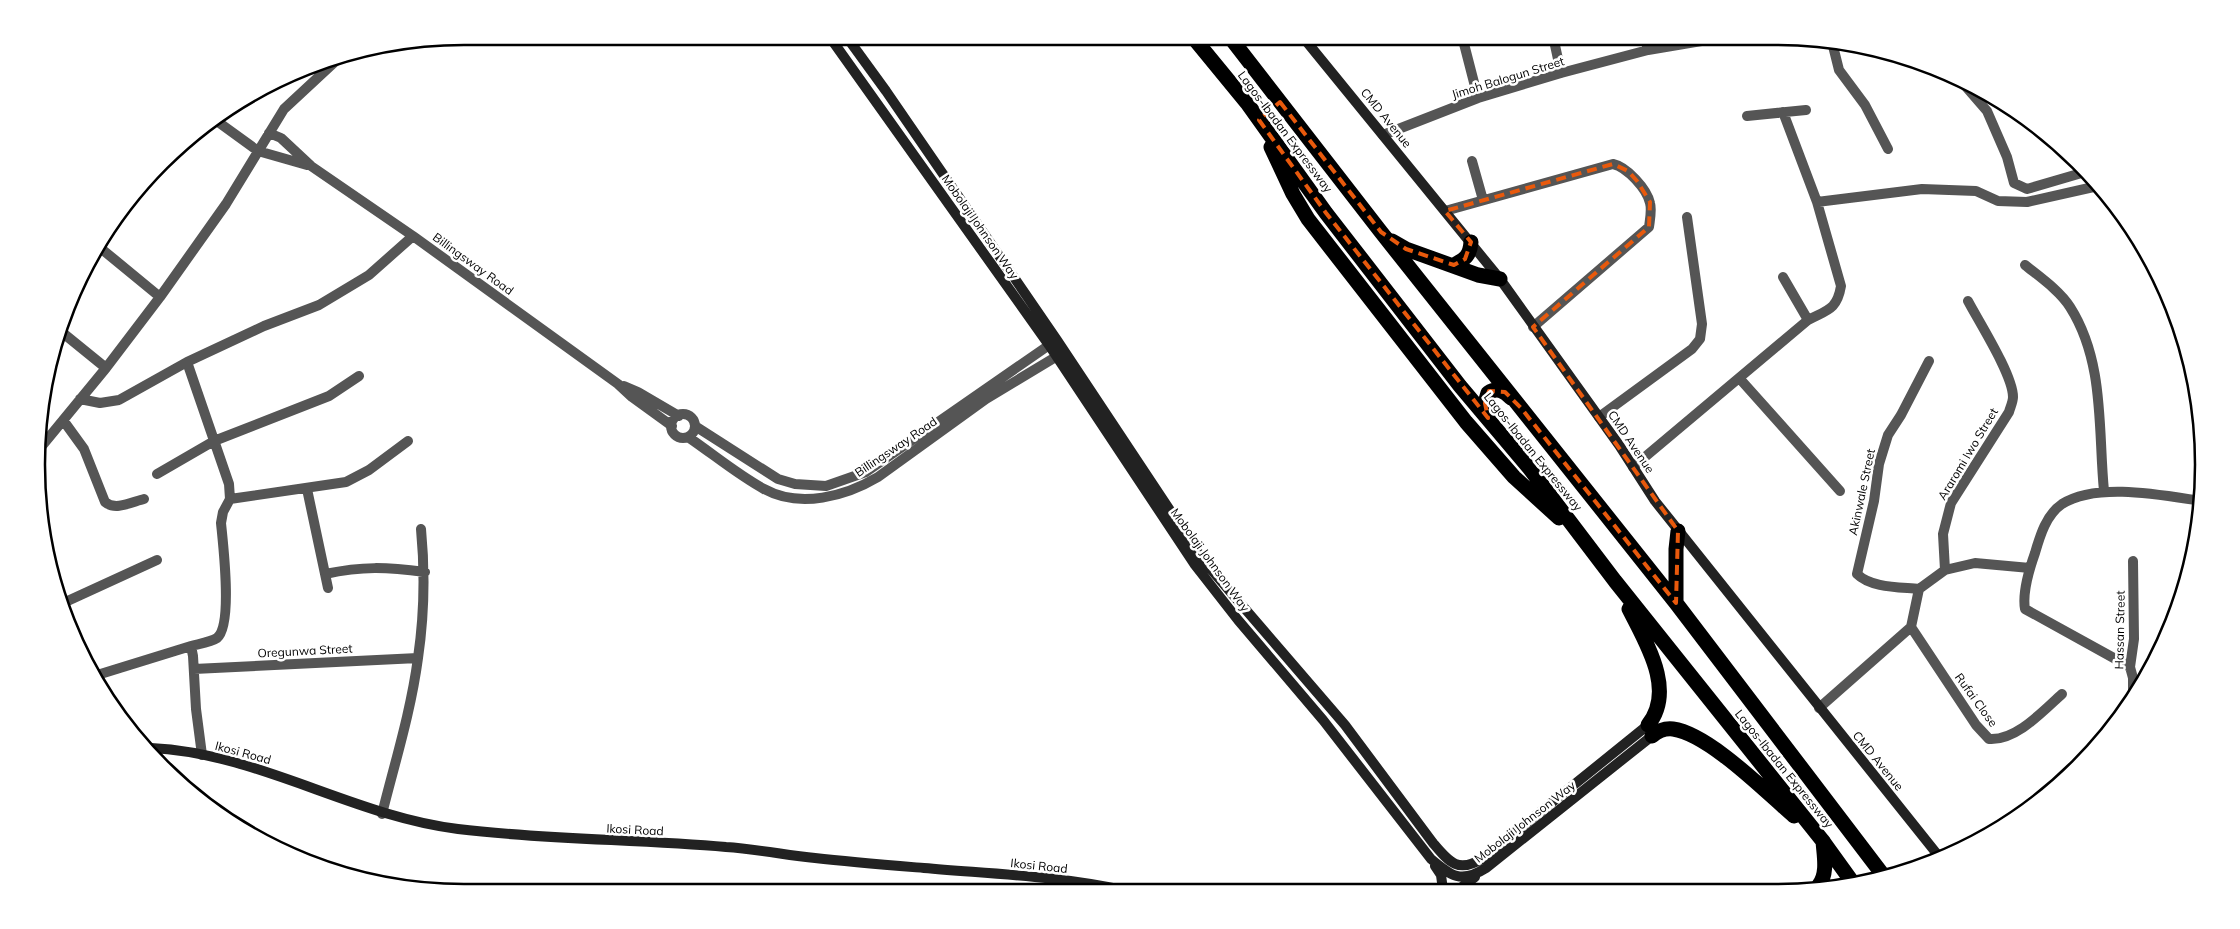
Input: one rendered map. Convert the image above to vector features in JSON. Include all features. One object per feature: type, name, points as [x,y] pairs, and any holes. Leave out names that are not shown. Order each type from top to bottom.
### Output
[{"type":"highway","name":"Lagos-Ibadan Expressway","points":[[1199,45],[1263,126],[1326,213],[1460,386],[1488,418],[1615,581],[1822,840],[1849,877]]},
{"type":"highway","name":"Lagos-Ibadan Expressway","points":[[1236,45],[1381,232],[1676,603],[1880,871]]},
{"type":"highway","points":[[1280,102],[1263,126],[1292,194],[1308,218],[1466,422],[1514,477],[1560,520],[1576,530]]},
{"type":"highway","points":[[1381,232],[1394,243],[1406,249],[1478,275],[1500,279]]},
{"type":"highway","points":[[1454,265],[1465,259],[1471,250],[1471,242]]},
{"type":"highway","points":[[1488,418],[1486,398],[1492,391],[1504,392],[1521,408]]},
{"type":"highway","points":[[1676,603],[1678,531]]},
{"type":"highway","points":[[1615,581],[1649,648],[1656,671],[1660,692],[1659,707],[1650,731],[1673,729],[1695,737],[1742,770],[1822,840],[1823,881]]},
{"type":"street","name":"Mobolaji Johnson Way","points":[[836,45],[1053,342]]},
{"type":"street","name":"Mobolaji Johnson Way","points":[[853,45],[892,99],[1061,354],[1203,560],[1246,613],[1297,668],[1334,712],[1386,778],[1433,843],[1452,863],[1461,866],[1470,865],[1483,858],[1650,731]]},
{"type":"street","name":"CMD Avenue","points":[[1309,45],[1500,279],[1599,417],[1655,502],[1935,852]]},
{"type":"street","points":[[1464,45],[1478,98]]},
{"type":"street","points":[[1555,45],[1561,73]]},
{"type":"street","points":[[1647,45],[1648,50]]},
{"type":"street","name":"Jimoh Balogun Street","points":[[1383,134],[1478,98],[1561,73],[1648,50],[1678,45]]},
{"type":"street","points":[[1834,50],[1839,70],[1866,105],[1888,149]]},
{"type":"street","points":[[46,441],[106,368],[160,297],[226,204],[284,109],[329,68]]},
{"type":"street","points":[[1972,94],[1987,111],[1994,125],[2007,157],[2014,183],[2027,189],[2078,174]]},
{"type":"street","points":[[1747,116],[1806,110]]},
{"type":"street","points":[[1633,467],[1808,320],[1834,306],[1839,299],[1841,286],[1817,202],[1783,112]]},
{"type":"street","name":"Billingsway Road","points":[[220,124],[258,151],[311,166]]},
{"type":"street","name":"Billingsway Road","points":[[269,133],[281,138],[311,166],[413,236],[618,384],[632,397],[672,426]]},
{"type":"street","points":[[1472,161],[1483,200]]},
{"type":"street","points":[[1445,212],[1613,164],[1620,165],[1628,171],[1650,202],[1649,227],[1533,327]]},
{"type":"street","points":[[1817,202],[1931,189],[1976,192],[1998,201],[2027,202],[2091,188]]},
{"type":"street","points":[[1599,417],[1692,349],[1700,339],[1702,324],[1687,217]]},
{"type":"street","points":[[80,400],[100,403],[119,400],[187,362],[264,326],[319,305],[369,275],[413,236]]},
{"type":"street","points":[[104,251],[160,297]]},
{"type":"street","points":[[2025,265],[2070,306],[2080,326],[2093,363],[2099,402],[2104,491]]},
{"type":"street","points":[[1784,277],[1808,320]]},
{"type":"street","name":"Araromi Iwo Street","points":[[1945,570],[1943,534],[1951,503],[2009,412],[2013,398],[2011,386],[1999,359],[1968,300]]},
{"type":"street","points":[[65,335],[106,368]]},
{"type":"street","name":"Billingsway Road","points":[[695,426],[778,479],[795,484],[826,486],[866,472],[1053,342]]},
{"type":"street","name":"Mobolaji Johnson Way","points":[[1061,354],[1195,565],[1238,620],[1323,720],[1430,859],[1446,872],[1456,877],[1472,877],[1486,868],[1650,731]]},
{"type":"street","name":"Billingsway Road","points":[[688,437],[766,490],[787,496],[826,498],[860,488],[907,458],[986,399],[1061,354]]},
{"type":"street","name":"Akinwale Street","points":[[1919,590],[1863,580],[1857,574],[1874,501],[1879,464],[1888,435],[1901,415],[1929,361]]},
{"type":"street","points":[[101,674],[217,638],[224,629],[226,612],[221,523],[222,512],[230,499],[229,484],[187,362]]},
{"type":"street","points":[[157,474],[214,441],[329,396],[359,376]]},
{"type":"street","points":[[1740,379],[1840,491]]},
{"type":"street","name":"Billingsway Road","points":[[618,384],[638,392],[679,416]]},
{"type":"street","points":[[679,416],[690,416],[695,426],[693,432],[688,437],[677,436],[672,426],[674,420],[679,416]]},
{"type":"street","points":[[64,420],[84,449],[105,502],[110,506],[116,507],[144,499]]},
{"type":"street","points":[[230,499],[346,482],[369,470],[408,440]]},
{"type":"street","points":[[307,489],[328,588]]},
{"type":"street","points":[[2130,667],[2025,609],[2024,602],[2030,568],[2042,532],[2050,517],[2061,505],[2082,495],[2104,491],[2193,500]]},
{"type":"street","points":[[382,814],[405,726],[418,658],[425,572],[421,529]]},
{"type":"street","points":[[68,601],[157,560]]},
{"type":"street","name":"Hassan Street","points":[[2132,685],[2130,667],[2134,638],[2134,560]]},
{"type":"street","points":[[1819,708],[1911,627],[1919,590],[1945,570],[1975,563],[2030,568]]},
{"type":"street","points":[[325,574],[355,568],[383,567],[425,572]]},
{"type":"street","name":"Rufai Close","points":[[1911,627],[1976,725],[1988,739],[1997,740],[2016,732],[2062,694]]},
{"type":"street","points":[[191,646],[202,755]]},
{"type":"street","name":"Oregunwa Street","points":[[194,669],[418,658]]},
{"type":"street","name":"Ikosi Road","points":[[156,748],[202,755],[255,768],[382,814],[455,829],[727,847],[816,858],[1098,884]]},
{"type":"street","points":[[1430,859],[1442,884]]},
{"type":"street","points":[[1444,884],[1446,872],[1452,863]]},
{"type":"street","points":[[1464,884],[1472,877],[1470,865]]},
{"type":"highlighted area","points":[[1280,102],[1381,232],[1406,249],[1454,265],[1465,259],[1471,242],[1445,211],[1613,164],[1628,171],[1637,181],[1650,202],[1649,227],[1533,327],[1678,531],[1676,603],[1521,408],[1505,392],[1489,391],[1485,403],[1488,418],[1326,213],[1259,120]]}]
